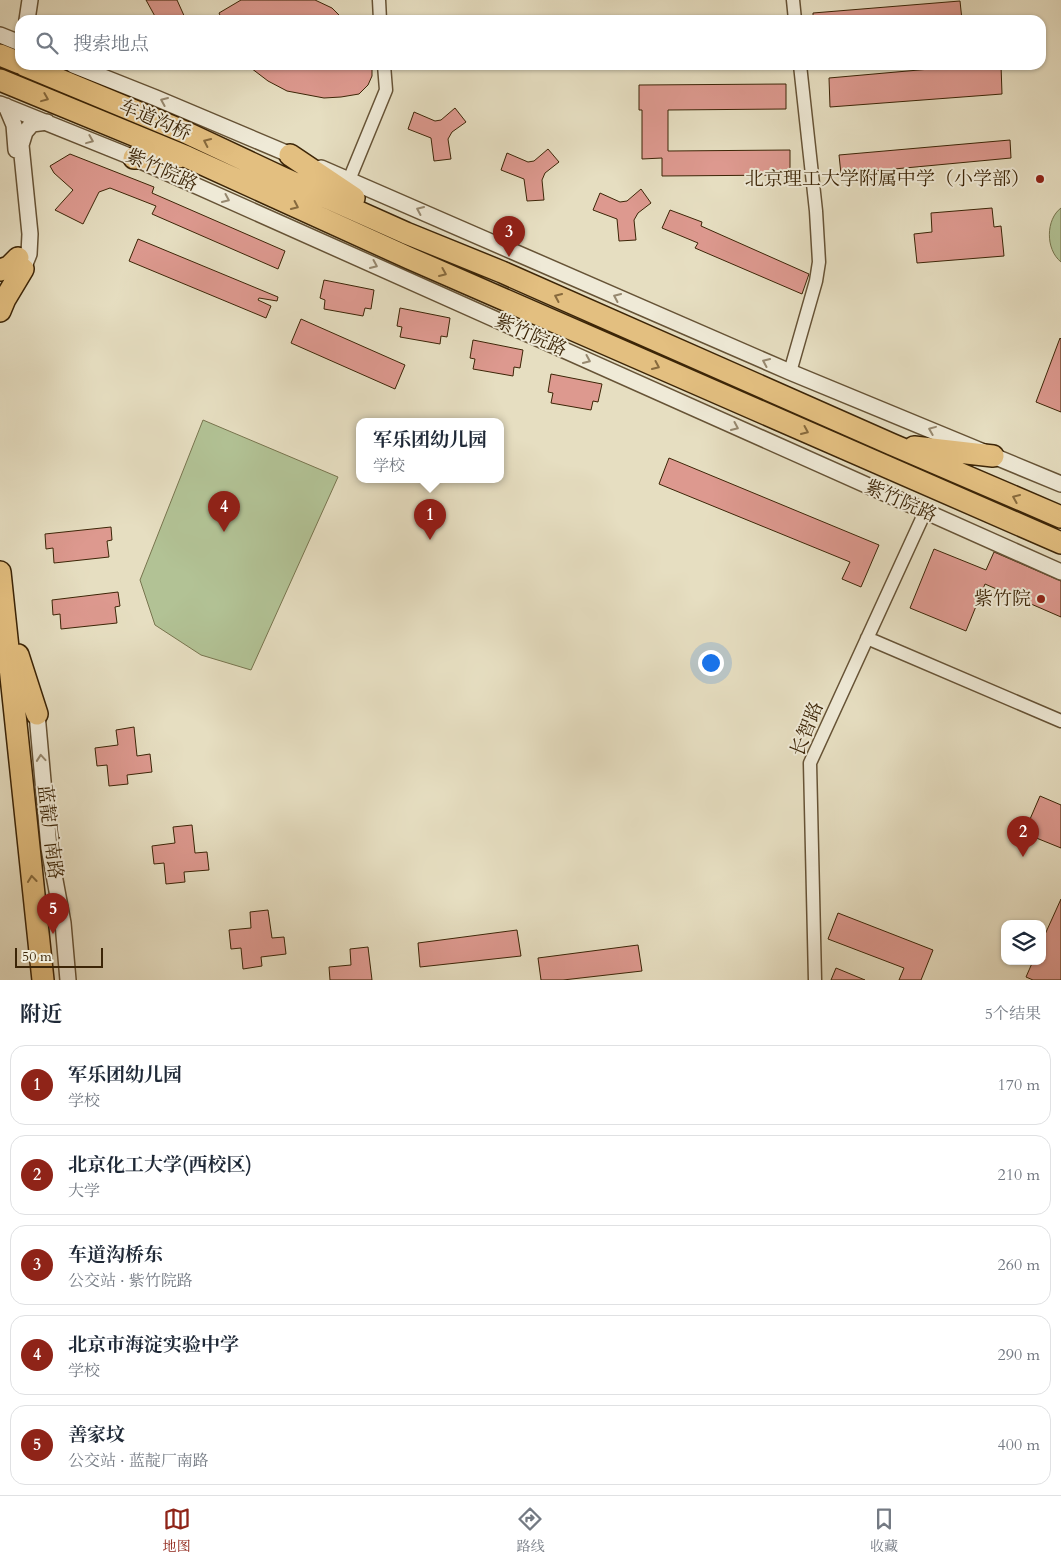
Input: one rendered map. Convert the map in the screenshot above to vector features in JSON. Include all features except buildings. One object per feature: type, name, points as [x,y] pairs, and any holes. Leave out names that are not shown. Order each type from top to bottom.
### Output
[{"type":"highway","points":[[0,55],[15,49]]},
{"type":"highway","name":"车道沟桥","points":[[36,70],[185,132],[406,233]]},
{"type":"highway","name":"车道沟桥","points":[[0,80],[187,157]]},
{"type":"highway","points":[[290,155],[406,233],[502,272],[1061,517]]},
{"type":"highway","points":[[134,158],[187,157]]},
{"type":"highway","name":"紫竹院路","points":[[187,157],[409,258],[1052,539]]},
{"type":"highway","points":[[0,270],[21,263]]},
{"type":"highway","points":[[0,311],[21,263]]},
{"type":"highway","points":[[891,444],[993,456]]},
{"type":"highway","points":[[1052,539],[1061,554]]},
{"type":"highway","name":"蓝靛厂南路","points":[[0,572],[43,980]]},
{"type":"highway","points":[[5,612],[37,714]]},
{"type":"street","points":[[28,15],[30,0]]},
{"type":"street","points":[[36,0],[37,15]]},
{"type":"street","points":[[379,0],[380,15]]},
{"type":"street","points":[[793,0],[794,15]]},
{"type":"street","points":[[0,35],[15,44]]},
{"type":"street","points":[[86,70],[349,180],[790,372],[1061,484]]},
{"type":"street","points":[[349,180],[386,90],[384,70]]},
{"type":"street","points":[[790,372],[816,281],[819,262],[816,211],[801,70]]},
{"type":"street","points":[[3,105],[14,125],[30,234],[29,254],[21,263]]},
{"type":"street","name":"紫竹院路","points":[[3,105],[134,158],[1061,572]]},
{"type":"street","points":[[22,187],[21,145],[25,132],[32,124],[47,122]]},
{"type":"street","name":"长智路","points":[[815,980],[810,762],[925,512]]},
{"type":"street","points":[[867,638],[1061,721]]},
{"type":"street","name":"蓝靛厂南路","points":[[37,714],[49,848],[63,923],[68,980]]},
{"type":"green space","points":[[1061,208],[1061,262],[1052,250],[1049,234],[1052,219]]},
{"type":"green space","points":[[203,420],[338,477],[251,670],[201,655],[155,625],[140,580]]},
{"type":"place","name":"北京理工大学附属中学（小学部）","points":[[1040,179]]},
{"type":"place","name":"车道沟桥东","points":[[509,257]]},
{"type":"place","name":"北京市海淀实验中学","points":[[224,532]]},
{"type":"place","name":"军乐团幼儿园","points":[[430,540]]},
{"type":"place","name":"紫竹院","points":[[1041,599]]},
{"type":"place","name":"北京化工大学(西校区)","points":[[1023,857]]},
{"type":"place","name":"善家坟","points":[[53,934]]}]
